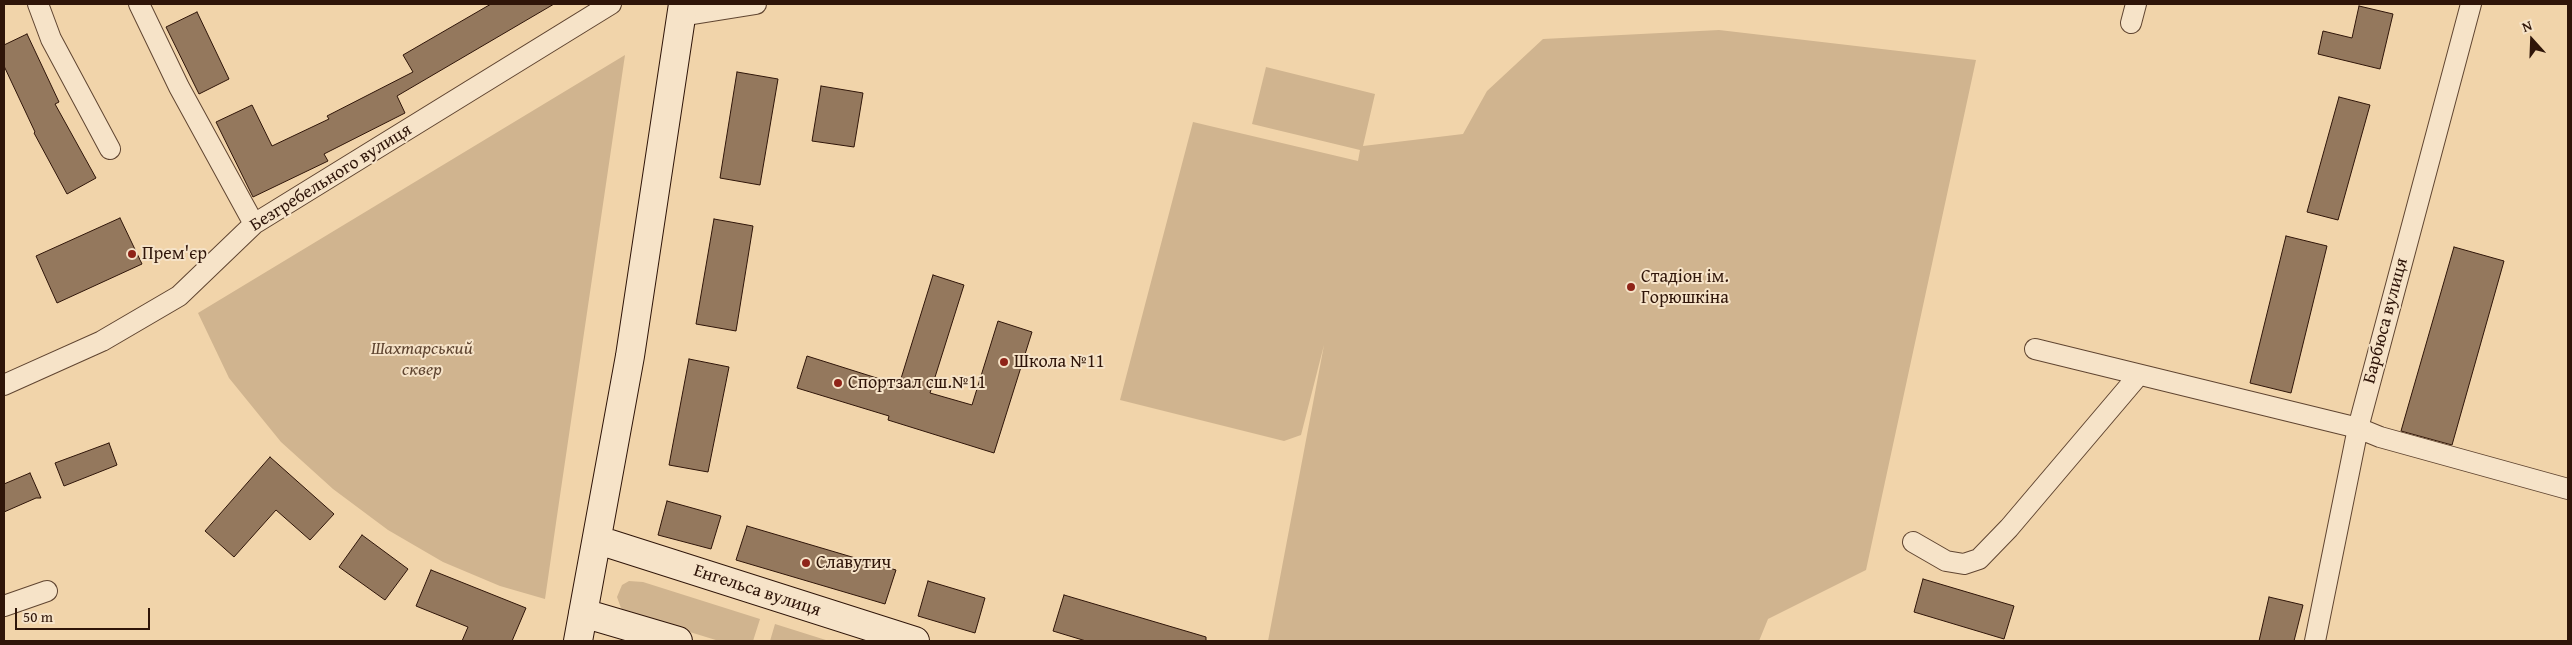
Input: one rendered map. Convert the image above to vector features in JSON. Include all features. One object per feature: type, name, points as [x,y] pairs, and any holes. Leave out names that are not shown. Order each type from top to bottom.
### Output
[{"type":"main road","points":[[578,641],[598,540],[630,356],[682,10]]},
{"type":"main road","name":"Енгельса вулиця","points":[[598,540],[916,641]]},
{"type":"main road","points":[[583,613],[678,641]]},
{"type":"street","points":[[38,4],[51,39],[110,149]]},
{"type":"street","points":[[139,4],[179,87],[254,224]]},
{"type":"street","name":"Безгребельного вулиця","points":[[4,385],[102,341],[179,296],[254,224],[611,4]]},
{"type":"street","points":[[682,10],[756,4]]},
{"type":"street","points":[[2131,23],[2136,4]]},
{"type":"street","name":"Барбюса вулиця","points":[[2316,641],[2358,428],[2470,4]]},
{"type":"street","points":[[2035,349],[2138,376],[2358,428],[2380,437],[2568,489]]},
{"type":"street","points":[[1913,542],[1946,561],[1964,564],[1979,559],[1997,542],[2138,376]]},
{"type":"street","points":[[4,606],[47,591]]},
{"type":"green space","points":[[1719,30],[1976,60],[1866,570],[1768,619],[1759,641],[1268,641],[1324,345],[1301,435],[1284,441],[1120,400],[1193,122],[1358,161],[1360,150],[1252,124],[1266,67],[1375,94],[1363,146],[1463,134],[1487,91],[1543,39]]},
{"type":"green space","name":"Шахтарський сквер","points":[[625,55],[545,599],[500,586],[443,562],[388,530],[333,489],[281,442],[229,378],[198,313]]},
{"type":"green space","points":[[629,581],[643,582],[760,619],[753,641],[719,641],[625,612],[621,608],[617,597],[622,585]]},
{"type":"green space","points":[[775,624],[829,641],[770,641]]},
{"type":"building","points":[[491,4],[554,4],[397,96],[405,113],[324,154],[328,161],[253,197],[216,122],[252,105],[272,146],[329,119],[327,116],[413,72],[403,55]]},
{"type":"building","points":[[2359,6],[2393,14],[2380,69],[2318,54],[2323,31],[2352,38]]},
{"type":"building","points":[[197,12],[229,79],[199,94],[166,27]]},
{"type":"building","points":[[27,34],[59,102],[55,104],[96,178],[67,194],[34,133],[4,66],[4,45]]},
{"type":"building","points":[[737,72],[778,79],[760,185],[720,178]]},
{"type":"building","points":[[821,86],[863,93],[854,147],[812,141]]},
{"type":"building","points":[[2339,97],[2370,105],[2338,220],[2307,212]]},
{"type":"building","points":[[120,218],[142,264],[57,303],[36,256]]},
{"type":"building","points":[[714,219],[753,226],[736,331],[696,324]]},
{"type":"building","points":[[2286,236],[2327,246],[2291,393],[2250,383]]},
{"type":"building","points":[[2454,247],[2504,261],[2452,445],[2401,431]]},
{"type":"building","name":"Школа №11","points":[[933,275],[964,285],[930,393],[972,405],[998,321],[1032,332],[994,453],[888,420],[889,416],[797,388],[807,356],[899,385]]},
{"type":"building","points":[[689,359],[729,367],[708,472],[669,465]]},
{"type":"building","points":[[109,443],[117,465],[64,486],[55,463]]},
{"type":"building","points":[[270,457],[334,514],[310,540],[276,510],[234,557],[205,531]]},
{"type":"building","points":[[30,473],[41,498],[36,498],[4,512],[4,484]]},
{"type":"building","points":[[667,501],[721,516],[711,549],[658,535]]},
{"type":"building","points":[[747,526],[896,570],[885,604],[736,560]]},
{"type":"building","points":[[362,535],[408,569],[385,600],[339,567]]},
{"type":"building","points":[[431,570],[526,608],[512,641],[462,641],[468,627],[416,606]]},
{"type":"building","points":[[1923,579],[2014,606],[2004,639],[1914,612]]},
{"type":"building","points":[[928,581],[985,598],[975,633],[918,616]]},
{"type":"building","points":[[1064,595],[1206,637],[1206,641],[1086,641],[1053,631]]},
{"type":"building","points":[[2269,597],[2303,605],[2294,641],[2259,641]]},
{"type":"place","name":"Прем'єр","points":[[132,254]]},
{"type":"place","name":"Стадіон ім. Горюшкіна","points":[[1631,287]]},
{"type":"place","name":"Школа №11","points":[[1004,362]]},
{"type":"place","name":"Спортзал сш.№11","points":[[838,383]]},
{"type":"place","name":"Славутич","points":[[806,563]]}]
